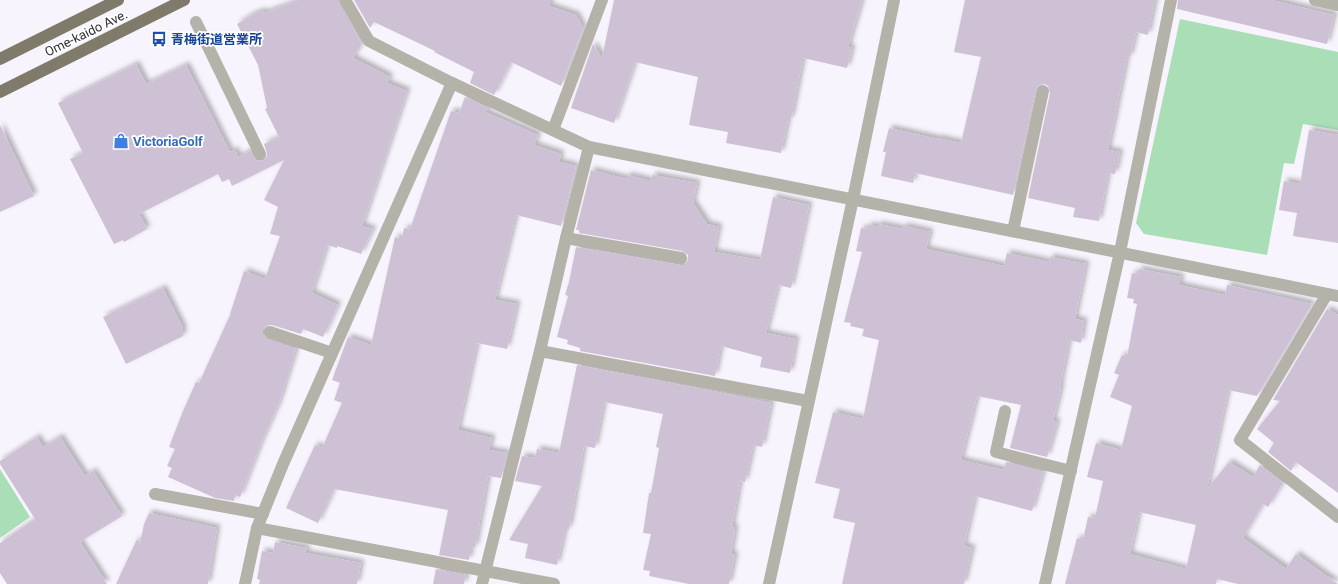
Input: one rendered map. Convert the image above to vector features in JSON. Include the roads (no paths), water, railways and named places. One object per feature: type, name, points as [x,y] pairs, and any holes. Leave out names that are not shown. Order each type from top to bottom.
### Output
[{"type":"main road","name":"Ome-kaido Ave.","points":[[0,59],[118,0]]},
{"type":"main road","name":"Ome-kaido Ave.","points":[[0,92],[184,0]]},
{"type":"street","points":[[344,0],[369,41],[452,83],[589,147],[1332,295],[1240,440],[1338,517]]},
{"type":"street","points":[[553,130],[602,0]]},
{"type":"street","points":[[769,584],[853,199],[894,0]]},
{"type":"street","points":[[1045,584],[1120,252],[1171,0]]},
{"type":"street","points":[[1315,0],[1336,5]]},
{"type":"street","points":[[196,22],[260,154]]},
{"type":"street","points":[[245,584],[257,528],[332,353],[452,83]]},
{"type":"street","points":[[1013,231],[1043,91]]},
{"type":"street","points":[[482,584],[589,147]]},
{"type":"street","points":[[566,238],[681,258]]},
{"type":"street","points":[[270,332],[332,353]]},
{"type":"street","points":[[540,351],[808,401]]},
{"type":"street","points":[[1005,411],[996,452],[1071,471]]},
{"type":"street","points":[[155,494],[263,514]]},
{"type":"street","points":[[257,528],[554,584]]},
{"type":"place","name":"青梅街道営業所","points":[[159,39]]},
{"type":"place","name":"VictoriaGolf","points":[[121,141]]}]
